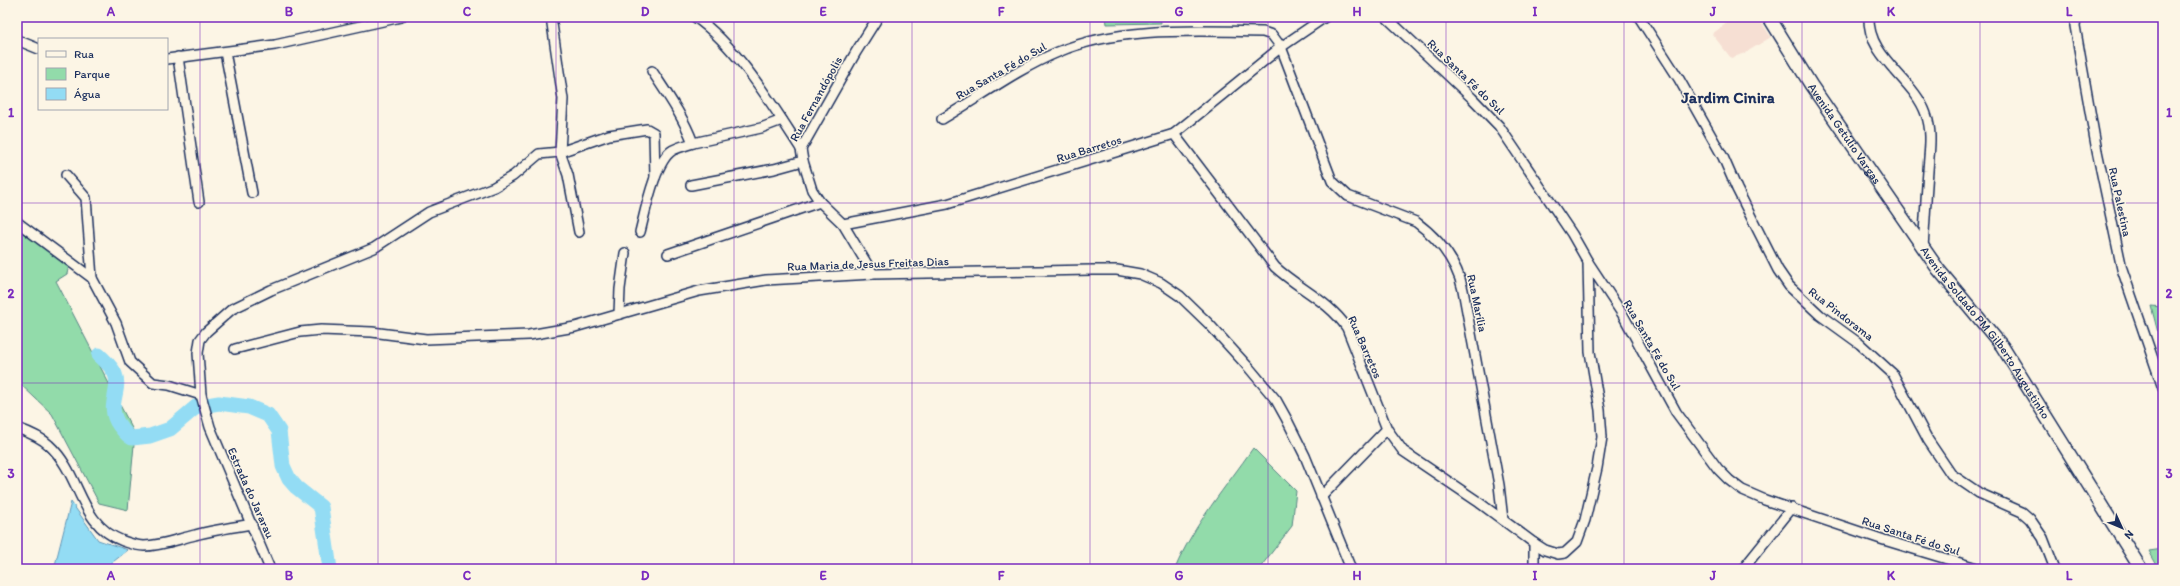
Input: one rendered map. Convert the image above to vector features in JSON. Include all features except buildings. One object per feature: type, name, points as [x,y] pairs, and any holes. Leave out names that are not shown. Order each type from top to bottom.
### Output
[{"type":"street","points":[[168,59],[275,45],[401,17]]},
{"type":"street","points":[[551,17],[563,99],[560,152],[568,175],[579,232]]},
{"type":"street","points":[[695,17],[707,25],[746,70],[801,149]]},
{"type":"street","name":"Rua Fernandópolis","points":[[873,274],[843,224],[820,202],[812,190],[802,161],[801,149],[856,52],[878,17]]},
{"type":"street","points":[[1174,134],[1282,47],[1325,17]]},
{"type":"street","name":"Rua Santa Fé do Sul","points":[[1386,17],[1472,98],[1499,126],[1544,189],[1588,262],[1623,315],[1676,412],[1718,469],[1742,490],[1892,543],[1980,569]]},
{"type":"street","name":"Rua Pindorama","points":[[1639,17],[1679,79],[1723,157],[1737,189],[1778,270],[1789,286],[1820,315],[1860,344],[1894,374],[1928,440],[1951,474],[1980,493],[2022,512],[2030,519],[2043,538],[2055,569]]},
{"type":"street","name":"Avenida Getúlio Vargas","points":[[1769,17],[1811,85],[1923,247]]},
{"type":"street","name":"Avenida Soldado PM Gilberto Augustinho","points":[[1869,17],[1869,29],[1876,46],[1926,113],[1930,133],[1923,247],[1938,269],[2002,346],[2141,569]]},
{"type":"street","name":"Rua Palestina","points":[[2076,17],[2075,26],[2097,152],[2122,269],[2163,388]]},
{"type":"street","name":"Rua Santa Fé do Sul","points":[[942,118],[1023,69],[1058,52],[1088,41],[1164,32],[1263,32],[1272,35],[1282,47]]},
{"type":"street","points":[[17,40],[38,49]]},
{"type":"street","name":"Rua Marília","points":[[1282,47],[1332,180],[1348,196],[1416,222],[1426,229],[1453,261],[1460,275],[1497,477],[1503,520]]},
{"type":"street","points":[[225,52],[252,193]]},
{"type":"street","points":[[178,57],[199,202]]},
{"type":"street","points":[[652,71],[688,128],[693,143]]},
{"type":"street","points":[[640,232],[655,177],[672,150],[693,143],[761,128],[782,120]]},
{"type":"street","name":"Estrada do Jararau","points":[[270,569],[210,427],[202,399],[198,353],[200,340],[218,320],[232,309],[271,290],[374,248],[429,212],[494,186],[513,176],[539,154],[560,152],[609,135],[648,129],[654,133],[655,177]]},
{"type":"street","name":"Rua Barretos","points":[[843,224],[946,204],[1174,134],[1275,267],[1284,276],[1327,305],[1338,315],[1347,328],[1387,429],[1403,451],[1534,543],[1545,550],[1558,554],[1566,554],[1577,542],[1585,520],[1597,468],[1602,437],[1600,410],[1590,352],[1588,262]]},
{"type":"street","points":[[690,185],[774,169],[802,161]]},
{"type":"street","points":[[66,175],[86,198],[92,278],[116,322],[130,362],[152,383],[169,385],[202,399]]},
{"type":"street","points":[[668,254],[820,202]]},
{"type":"street","points":[[17,222],[92,278]]},
{"type":"street","points":[[619,314],[620,289],[625,253]]},
{"type":"street","name":"Rua Maria de Jesus Freitas Dias","points":[[235,349],[300,332],[321,330],[372,332],[426,339],[529,335],[575,327],[699,291],[737,284],[873,274],[1117,270],[1140,274],[1161,283],[1180,296],[1209,324],[1276,400],[1305,456],[1351,569]]},
{"type":"street","points":[[17,428],[45,441],[51,446],[75,480],[85,506],[93,520],[103,531],[113,537],[142,546],[157,545],[195,535],[252,524]]},
{"type":"street","points":[[1321,496],[1387,429]]},
{"type":"street","points":[[1743,569],[1792,508]]},
{"type":"street","points":[[1534,543],[1534,569]]},
{"type":"shaded area","points":[[1735,17],[1758,17],[1771,37],[1745,53],[1731,58],[1712,34]]},
{"type":"green space","points":[[1106,17],[1160,17],[1161,23],[1107,24]]},
{"type":"green space","points":[[17,222],[70,261],[67,274],[56,281],[135,434],[128,510],[99,503],[52,414],[17,381]]},
{"type":"green space","points":[[2151,306],[2163,307],[2163,349],[2162,348]]},
{"type":"green space","points":[[1253,448],[1296,491],[1292,526],[1259,569],[1175,569],[1182,553],[1200,522]]},
{"type":"green space","points":[[2163,549],[2163,569],[2159,569],[2149,551]]},
{"type":"water","points":[[71,502],[98,540],[128,550],[104,569],[54,569]]},
{"type":"waterway","points":[[99,355],[112,369],[117,380],[113,405],[115,418],[119,425],[132,438],[150,436],[170,429],[196,407],[219,403],[249,407],[268,415],[279,431],[283,466],[289,479],[296,487],[321,507],[330,569]]},
{"type":"district","name":"Jardim Cinira","points":[[1728,97]]}]
